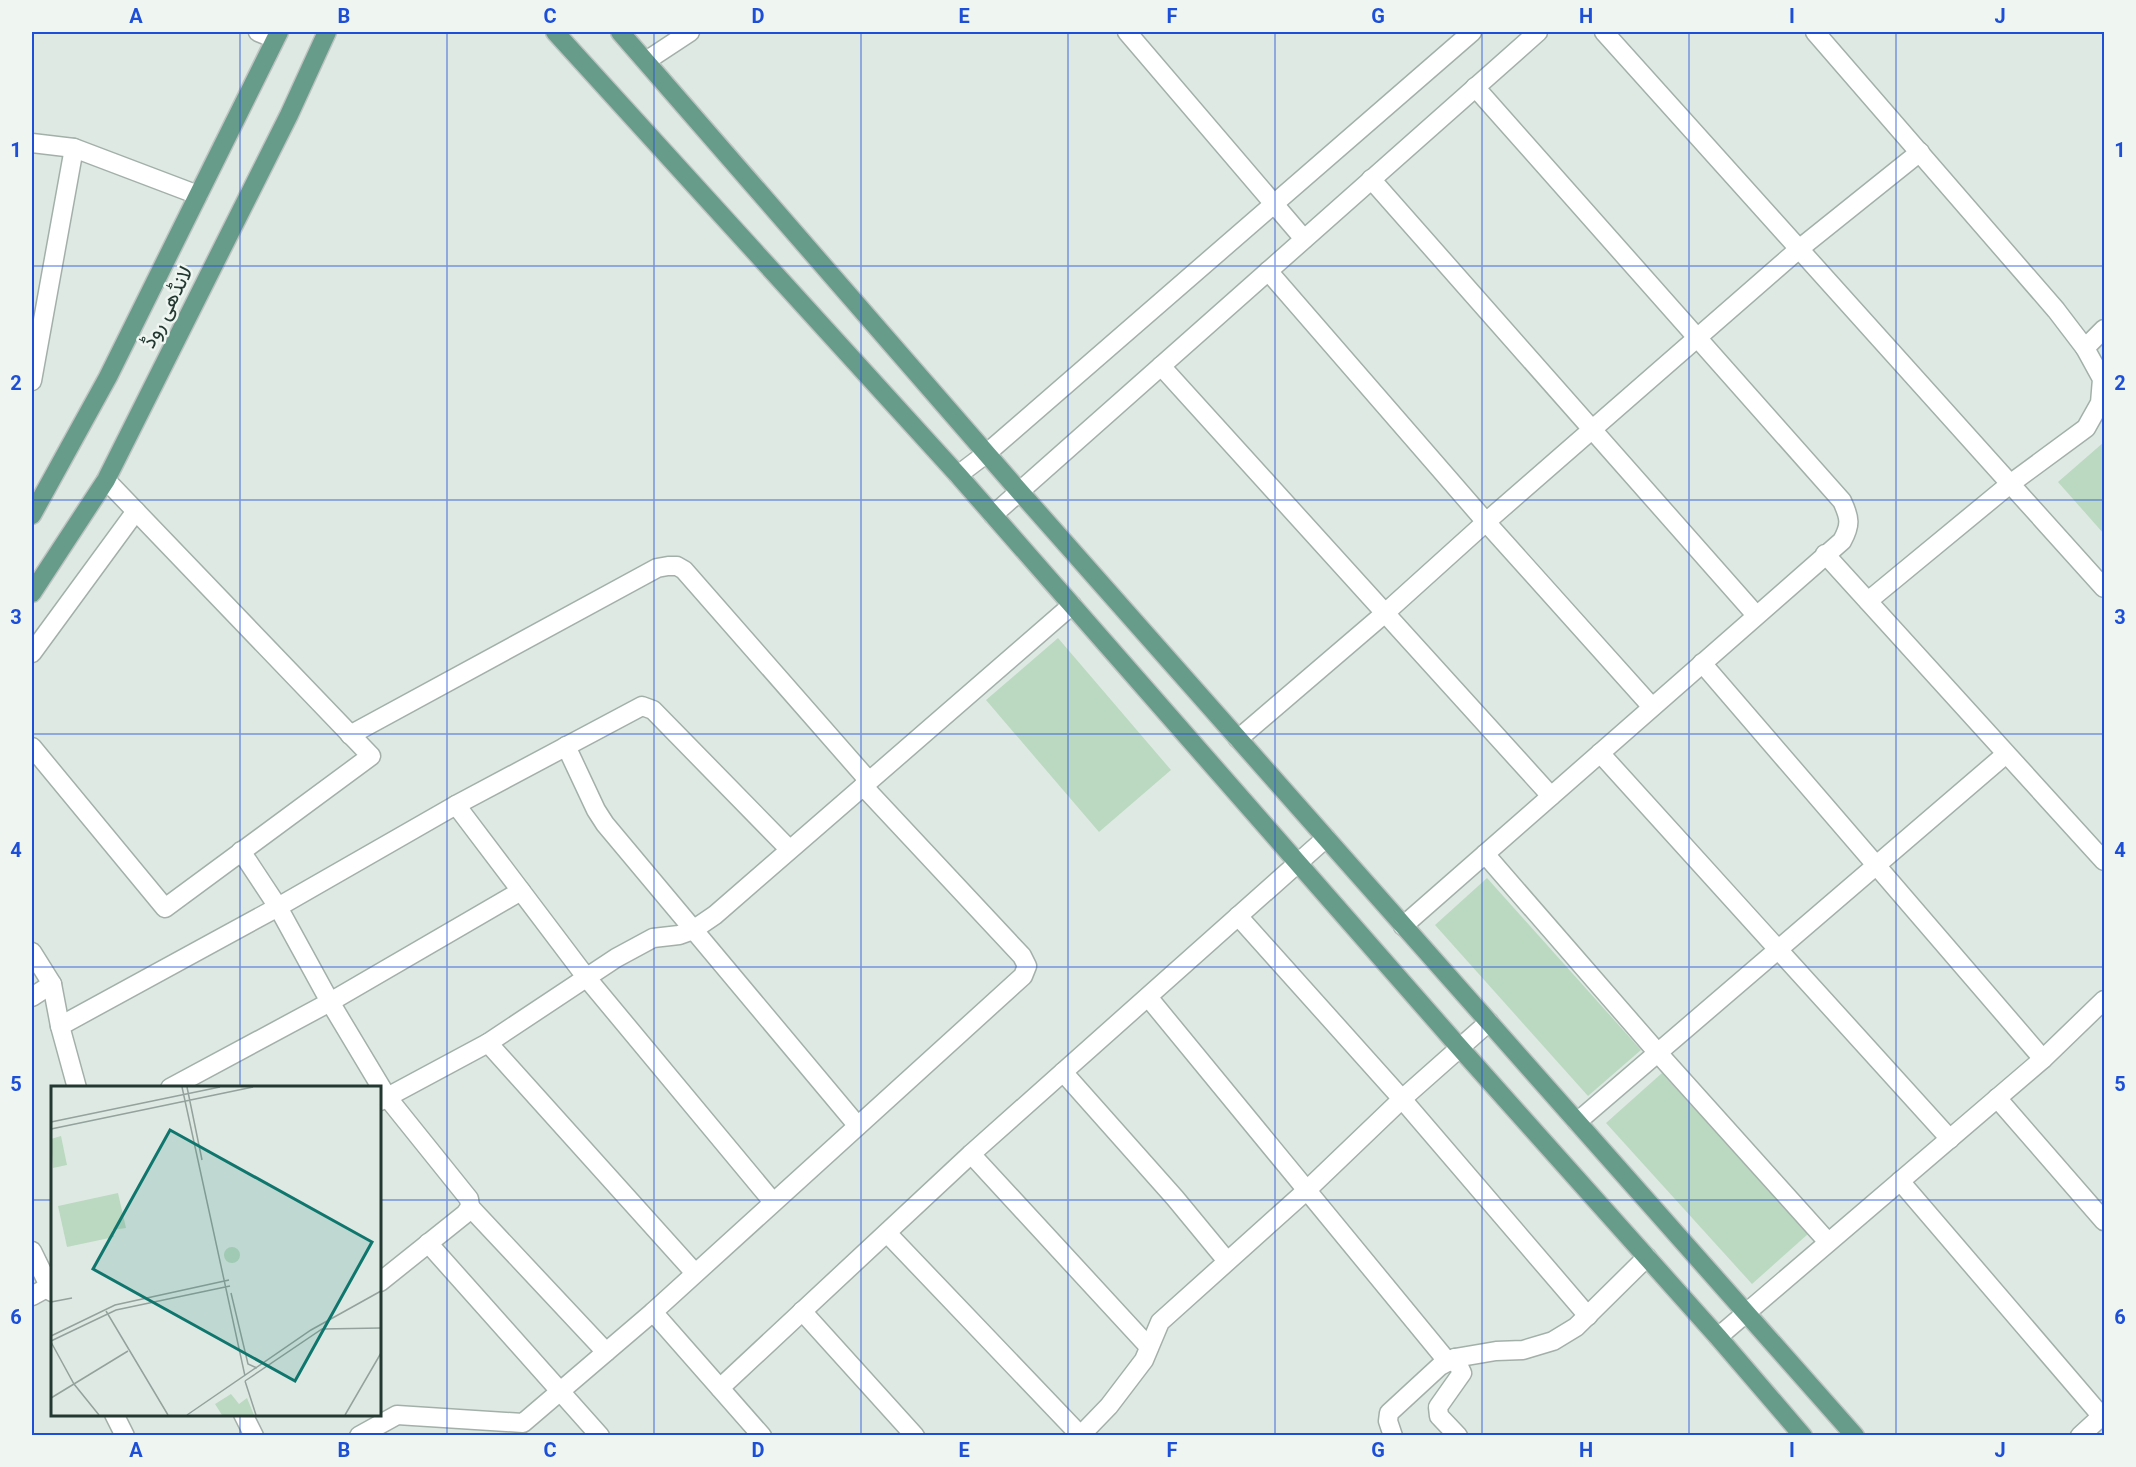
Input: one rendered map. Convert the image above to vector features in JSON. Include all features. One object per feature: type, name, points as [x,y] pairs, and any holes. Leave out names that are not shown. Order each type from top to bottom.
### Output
[{"type":"main road","name":"لانڈھی روڈ","points":[[32,593],[106,480],[283,126],[327,32]]},
{"type":"main road","points":[[555,32],[958,475],[1803,1436]]},
{"type":"main road","points":[[620,32],[1020,492],[1855,1436]]},
{"type":"main road","name":"لانڈھی روڈ","points":[[32,515],[108,377],[198,195],[270,34]]},
{"type":"street","points":[[646,61],[690,32]]},
{"type":"street","points":[[1127,32],[1304,239]]},
{"type":"street","points":[[958,475],[987,453],[1472,32]]},
{"type":"street","points":[[993,515],[1538,32]]},
{"type":"street","points":[[1604,32],[2104,588]]},
{"type":"street","points":[[1815,32],[2056,310],[2085,348],[2102,379],[2100,404],[2086,428],[2010,484],[1868,601]]},
{"type":"street","points":[[1403,926],[1842,541],[1849,528],[1848,514],[1842,501],[1475,87]]},
{"type":"street","points":[[32,143],[75,148],[198,195]]},
{"type":"street","points":[[32,381],[75,148]]},
{"type":"street","points":[[1238,739],[1384,614],[1799,249],[1920,152]]},
{"type":"street","points":[[1371,179],[1755,615]]},
{"type":"street","points":[[1268,271],[1486,522],[1652,707]]},
{"type":"street","points":[[2085,348],[2104,329]]},
{"type":"street","points":[[1161,366],[1551,796]]},
{"type":"street","points":[[32,747],[165,908],[371,756],[106,480]]},
{"type":"street","points":[[32,653],[136,511]]},
{"type":"street","points":[[1826,554],[2104,861]]},
{"type":"street","points":[[350,735],[657,568],[677,566],[692,579],[866,783],[1022,956],[1027,966],[1023,976],[653,1312],[516,1430],[397,1415],[359,1436]]},
{"type":"street","points":[[606,1352],[470,1207],[469,1199],[463,1191],[383,1099],[488,1043],[616,958],[653,938],[679,935],[693,930],[715,915],[1072,605]]},
{"type":"street","points":[[1702,663],[2043,1059]]},
{"type":"street","points":[[60,1026],[278,908],[456,805],[634,708],[646,706],[653,710],[789,849]]},
{"type":"street","points":[[566,746],[605,824],[857,1125]]},
{"type":"street","points":[[1600,753],[1950,1139]]},
{"type":"street","points":[[1577,1122],[2006,753]]},
{"type":"street","points":[[456,805],[586,977],[773,1202]]},
{"type":"street","points":[[720,1388],[971,1154],[1326,838]]},
{"type":"street","points":[[242,852],[278,908],[376,1086]]},
{"type":"street","points":[[1485,854],[1658,1053],[1828,1242]]},
{"type":"street","points":[[174,1086],[330,1002],[521,891]]},
{"type":"street","points":[[1238,916],[1402,1099],[1588,1316]]},
{"type":"street","points":[[32,952],[52,984],[60,1026],[76,1086]]},
{"type":"street","points":[[32,997],[52,984]]},
{"type":"street","points":[[1148,997],[1462,1373],[1438,1407],[1439,1416],[1458,1436]]},
{"type":"street","points":[[1718,1337],[2103,1005]]},
{"type":"street","points":[[887,1233],[1080,1435],[1109,1406],[1144,1360],[1160,1322],[1489,1022]]},
{"type":"street","points":[[488,1043],[695,1273]]},
{"type":"street","points":[[1063,1072],[1168,1189],[1227,1261]]},
{"type":"street","points":[[1997,1098],[2104,1221]]},
{"type":"street","points":[[971,1154],[1149,1347]]},
{"type":"street","points":[[1900,1181],[2104,1416],[2080,1436]]},
{"type":"street","points":[[381,1281],[465,1214],[470,1207]]},
{"type":"street","points":[[428,1243],[600,1436]]},
{"type":"street","points":[[32,1251],[51,1286]]},
{"type":"street","points":[[1393,1436],[1388,1421],[1389,1413],[1440,1365],[1451,1360],[1522,1350],[1553,1341],[1576,1327],[1647,1257]]},
{"type":"street","points":[[32,1296],[51,1288]]},
{"type":"street","points":[[802,1311],[915,1436]]},
{"type":"street","points":[[653,1312],[762,1436]]},
{"type":"street","points":[[115,1416],[125,1436]]},
{"type":"street","points":[[244,1416],[254,1436]]},
{"type":"green space","points":[[2104,442],[2104,534],[2058,482]]},
{"type":"green space","points":[[1058,638],[1171,770],[1099,832],[986,700]]},
{"type":"green space","points":[[1487,878],[1641,1050],[1588,1096],[1435,925]]},
{"type":"green space","points":[[1662,1073],[1808,1234],[1752,1284],[1606,1123]]}]
